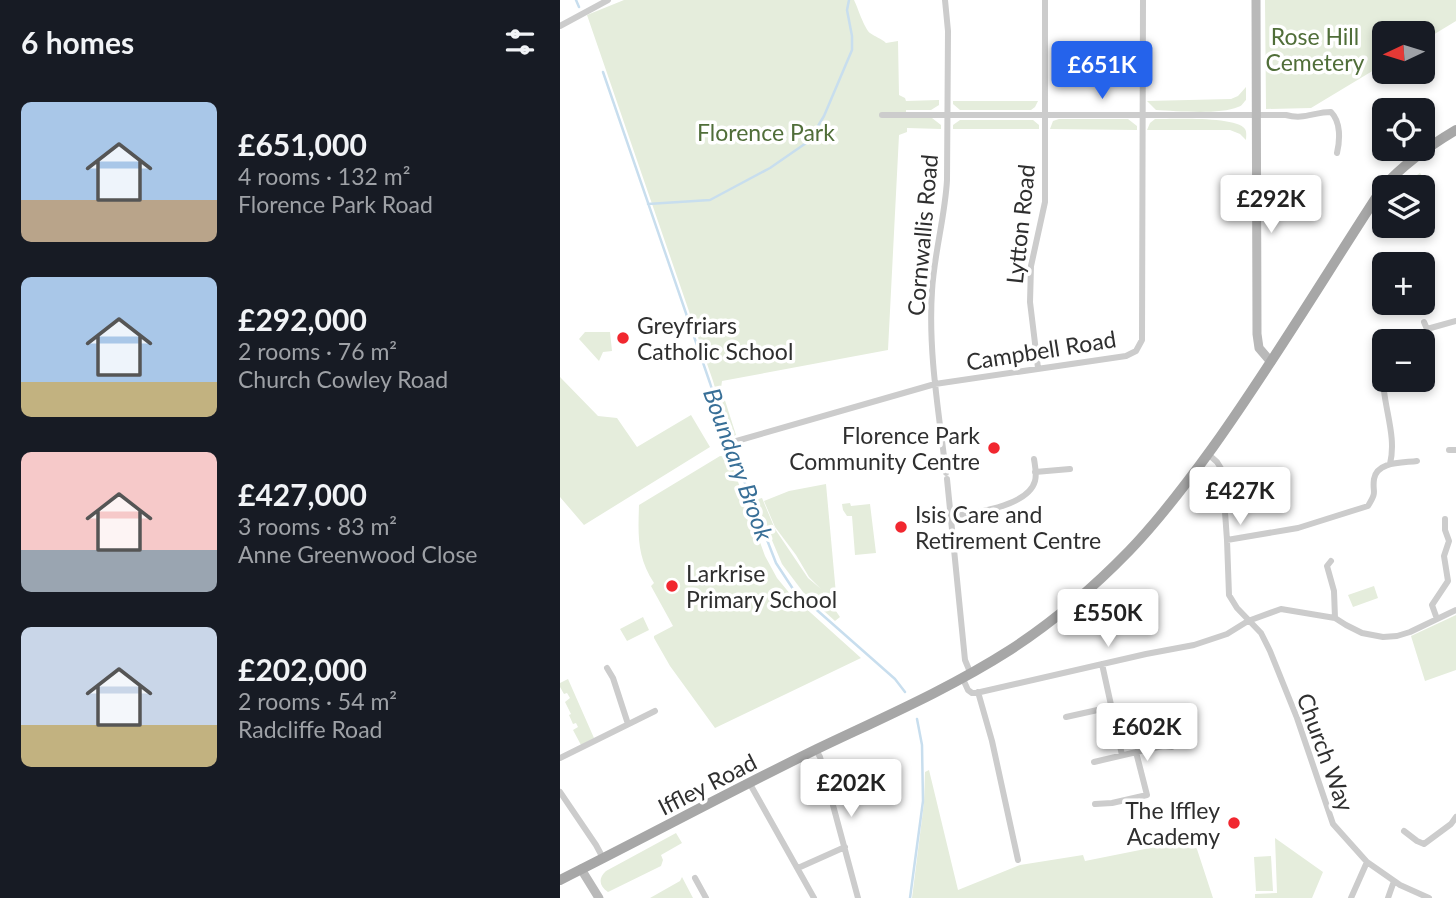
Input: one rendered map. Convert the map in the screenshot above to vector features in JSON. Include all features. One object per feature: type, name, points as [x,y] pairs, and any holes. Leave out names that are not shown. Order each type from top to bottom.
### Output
[{"type":"main road","points":[[1256,0],[1257,334],[1259,348],[1271,362]]},
{"type":"main road","name":"Iffley Road","points":[[560,880],[910,705],[1008,651],[1088,589],[1128,552],[1159,518],[1208,454],[1271,362],[1383,187],[1416,156],[1456,130]]},
{"type":"main road","points":[[581,869],[598,898]]},
{"type":"street","points":[[560,26],[608,0]]},
{"type":"street","name":"Cornwallis Road","points":[[945,0],[948,31],[946,201],[937,248],[930,325],[966,674]]},
{"type":"street","name":"Lytton Road","points":[[1038,368],[1030,303],[1031,266],[1045,202],[1045,0]]},
{"type":"street","name":"Campbell Road","points":[[733,442],[935,384],[1126,356],[1136,351],[1142,340],[1143,0]]},
{"type":"street","points":[[883,115],[1286,115],[1301,118],[1331,112],[1338,124],[1337,153]]},
{"type":"street","points":[[1426,328],[1456,321]]},
{"type":"street","points":[[1384,392],[1391,422],[1390,439],[1393,452],[1390,464]]},
{"type":"street","name":"Church Way","points":[[1208,454],[1222,470],[1229,595],[1261,634],[1270,651],[1297,718],[1333,824],[1367,862],[1394,881],[1429,898]]},
{"type":"street","points":[[950,517],[982,512],[1024,495],[1035,481],[1034,459]]},
{"type":"street","points":[[1227,541],[1298,528],[1368,506],[1375,496],[1374,478],[1380,468],[1417,461]]},
{"type":"street","points":[[1035,472],[1070,469]]},
{"type":"street","points":[[1437,620],[1432,605],[1448,581],[1444,556],[1448,541],[1445,519]]},
{"type":"street","points":[[1331,561],[1327,566],[1334,591],[1335,618]]},
{"type":"street","points":[[966,674],[968,690],[972,693],[978,692],[1194,645],[1227,634],[1248,621],[1281,610],[1335,618],[1363,633],[1383,637],[1410,632],[1456,610]]},
{"type":"street","points":[[1102,664],[1122,755]]},
{"type":"street","points":[[607,668],[613,678],[628,724]]},
{"type":"street","points":[[978,692],[992,741],[1018,860]]},
{"type":"street","points":[[1066,718],[1111,707]]},
{"type":"street","points":[[560,758],[655,711]]},
{"type":"street","points":[[1094,762],[1164,746],[1172,747]]},
{"type":"street","points":[[816,750],[858,898]]},
{"type":"street","points":[[1095,804],[1147,796],[1136,752]]},
{"type":"street","points":[[750,783],[814,898]]},
{"type":"street","points":[[560,792],[603,858]]},
{"type":"street","points":[[1404,831],[1424,844],[1451,824],[1456,817]]},
{"type":"street","points":[[798,868],[845,847]]},
{"type":"street","points":[[1351,898],[1367,862]]},
{"type":"street","points":[[695,878],[706,898]]},
{"type":"street","points":[[1388,898],[1394,881]]},
{"type":"green space","name":"Florence Park","points":[[624,0],[854,0],[870,33],[886,43],[898,41],[899,95],[906,101],[939,100],[939,105],[931,110],[906,110],[906,117],[932,118],[941,125],[941,129],[907,128],[907,132],[899,135],[888,350],[722,381],[721,388],[736,435],[730,437],[587,15]]},
{"type":"green space","name":"Rose Hill Cemetery","points":[[1265,0],[1456,0],[1456,21],[1435,34],[1435,21],[1372,21],[1372,71],[1311,108],[1266,109]]},
{"type":"green space","points":[[1246,87],[1246,100],[1239,107],[1220,111],[1156,110],[1147,101],[1231,99]]},
{"type":"green space","points":[[953,101],[1038,101],[1031,110],[960,110]]},
{"type":"green space","points":[[1128,119],[1137,126],[1137,130],[1050,129],[1053,121]]},
{"type":"green space","points":[[1155,119],[1230,122],[1245,129],[1246,140],[1230,130],[1147,130]]},
{"type":"green space","points":[[960,120],[1033,120],[1039,125],[1039,129],[953,129],[953,125]]},
{"type":"green space","points":[[585,332],[610,332],[612,351],[603,352],[599,361],[579,339]]},
{"type":"green space","points":[[560,377],[598,416],[617,418],[637,447],[691,415],[710,447],[584,525],[560,497]]},
{"type":"green space","name":"Larkrise Primary School","points":[[720,456],[729,457],[765,556],[777,578],[791,595],[861,658],[715,728],[670,666],[654,638],[673,626],[651,586],[654,583],[644,564],[639,536],[639,505]]},
{"type":"green space","points":[[826,484],[836,594],[823,592],[840,617],[835,621],[803,592],[782,564],[755,500],[762,498],[775,529],[808,578],[821,589],[809,577],[775,527],[764,501],[789,491]]},
{"type":"green space","points":[[850,503],[851,506],[870,504],[876,553],[855,555],[852,516],[847,516],[842,504]]},
{"type":"green space","points":[[1374,586],[1378,598],[1353,607],[1348,595]]},
{"type":"green space","points":[[1456,615],[1456,670],[1425,681],[1411,636]]},
{"type":"green space","points":[[643,617],[649,630],[627,641],[620,629]]},
{"type":"green space","points":[[568,679],[594,738],[581,745],[573,730],[578,727],[576,723],[573,724],[565,702],[570,698],[560,687],[560,683]]},
{"type":"green space","points":[[929,770],[958,890],[1020,865],[1083,855],[1085,861],[1180,842],[1188,832],[1193,837],[1213,898],[912,898],[924,803],[925,772]]},
{"type":"green space","points":[[676,833],[682,843],[661,855],[661,866],[608,892],[603,887],[601,879],[606,871]]},
{"type":"green space","points":[[1275,838],[1323,872],[1312,898],[1255,898],[1255,894],[1277,893]]},
{"type":"green space","points":[[1271,856],[1273,891],[1256,891],[1254,857]]},
{"type":"green space","points":[[682,877],[693,898],[650,898],[680,881]]},
{"type":"waterway","name":"Boundary Brook","points":[[576,0],[579,7]]},
{"type":"waterway","points":[[648,204],[710,200],[770,168],[809,141],[824,116],[852,50],[847,10],[849,0]]},
{"type":"waterway","name":"Boundary Brook","points":[[603,72],[726,434],[776,563],[793,589],[895,679],[905,692]]},
{"type":"waterway","name":"Boundary Brook","points":[[910,898],[923,801],[922,745],[917,719]]},
{"type":"place","name":"Greyfriars Catholic School","points":[[623,338]]},
{"type":"place","name":"Florence Park Community Centre","points":[[994,448]]},
{"type":"place","name":"Isis Care and Retirement Centre","points":[[901,527]]},
{"type":"place","name":"Larkrise Primary School","points":[[672,586]]},
{"type":"place","name":"The Iffley Academy","points":[[1234,823]]}]
